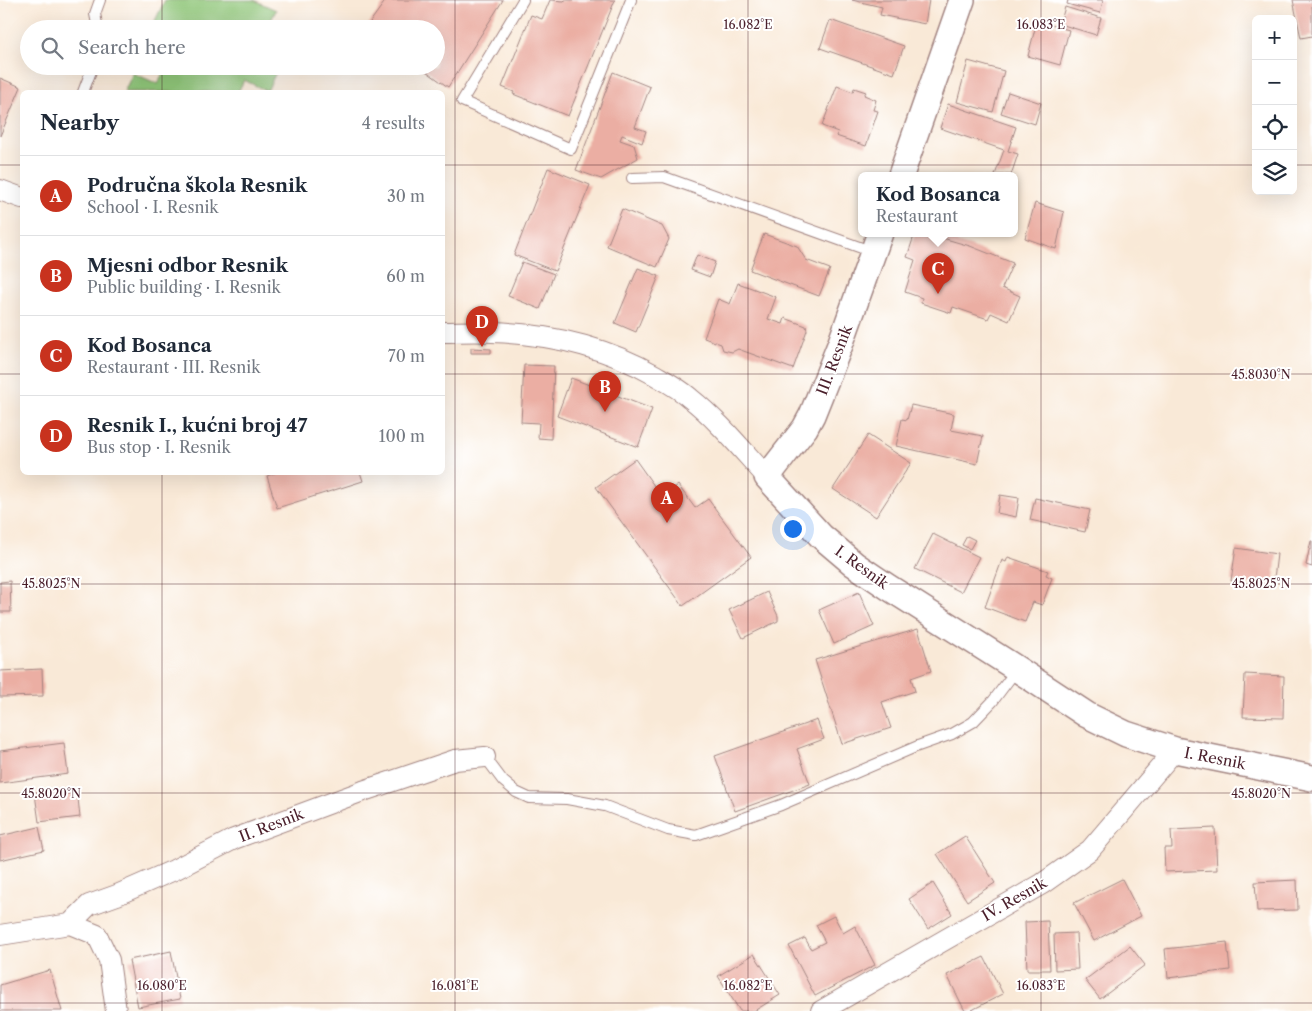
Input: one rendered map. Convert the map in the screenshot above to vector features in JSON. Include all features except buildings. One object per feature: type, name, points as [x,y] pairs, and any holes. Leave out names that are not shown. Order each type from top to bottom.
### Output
[{"type":"street","points":[[901,172],[962,0]]},
{"type":"street","points":[[0,190],[20,197]]},
{"type":"street","name":"III. Resnik","points":[[767,476],[805,428],[812,415],[840,345],[877,242]]},
{"type":"street","name":"I. Resnik","points":[[445,332],[525,334],[556,339],[599,350],[623,359],[653,374],[688,396],[709,414],[821,536],[854,564],[1087,715],[1126,734],[1174,750],[1312,778]]},
{"type":"street","name":"IV. Resnik","points":[[822,1011],[1042,884],[1090,850],[1174,750]]},
{"type":"street","name":"II. Resnik","points":[[70,924],[89,906],[117,896],[174,870],[234,839],[363,791],[455,760],[486,757]]},
{"type":"street","points":[[0,935],[70,924],[97,935],[109,960],[116,1011]]},
{"type":"lane","points":[[96,20],[95,14],[100,0]]},
{"type":"lane","points":[[523,0],[462,101],[571,149],[631,0]]},
{"type":"lane","points":[[84,90],[90,75]]},
{"type":"lane","points":[[632,178],[664,178],[858,236]]},
{"type":"lane","points":[[860,237],[877,242]]},
{"type":"lane","points":[[486,757],[503,781],[516,792],[529,798],[567,799],[605,806],[668,830],[696,835],[781,804],[918,746],[952,734],[973,722],[993,701],[1017,669]]},
{"type":"green space","points":[[165,0],[254,0],[276,10],[271,20],[155,20]]},
{"type":"green space","points":[[132,75],[138,75],[158,84],[162,75],[275,75],[267,90],[244,80],[239,90],[125,90]]},
{"type":"place","name":"Kod Bosanca","points":[[938,294]]},
{"type":"place","name":"Resnik I., kućni broj 47","points":[[482,347]]},
{"type":"place","name":"Mjesni odbor Resnik","points":[[605,412]]},
{"type":"place","name":"Područna škola Resnik","points":[[667,523]]}]
